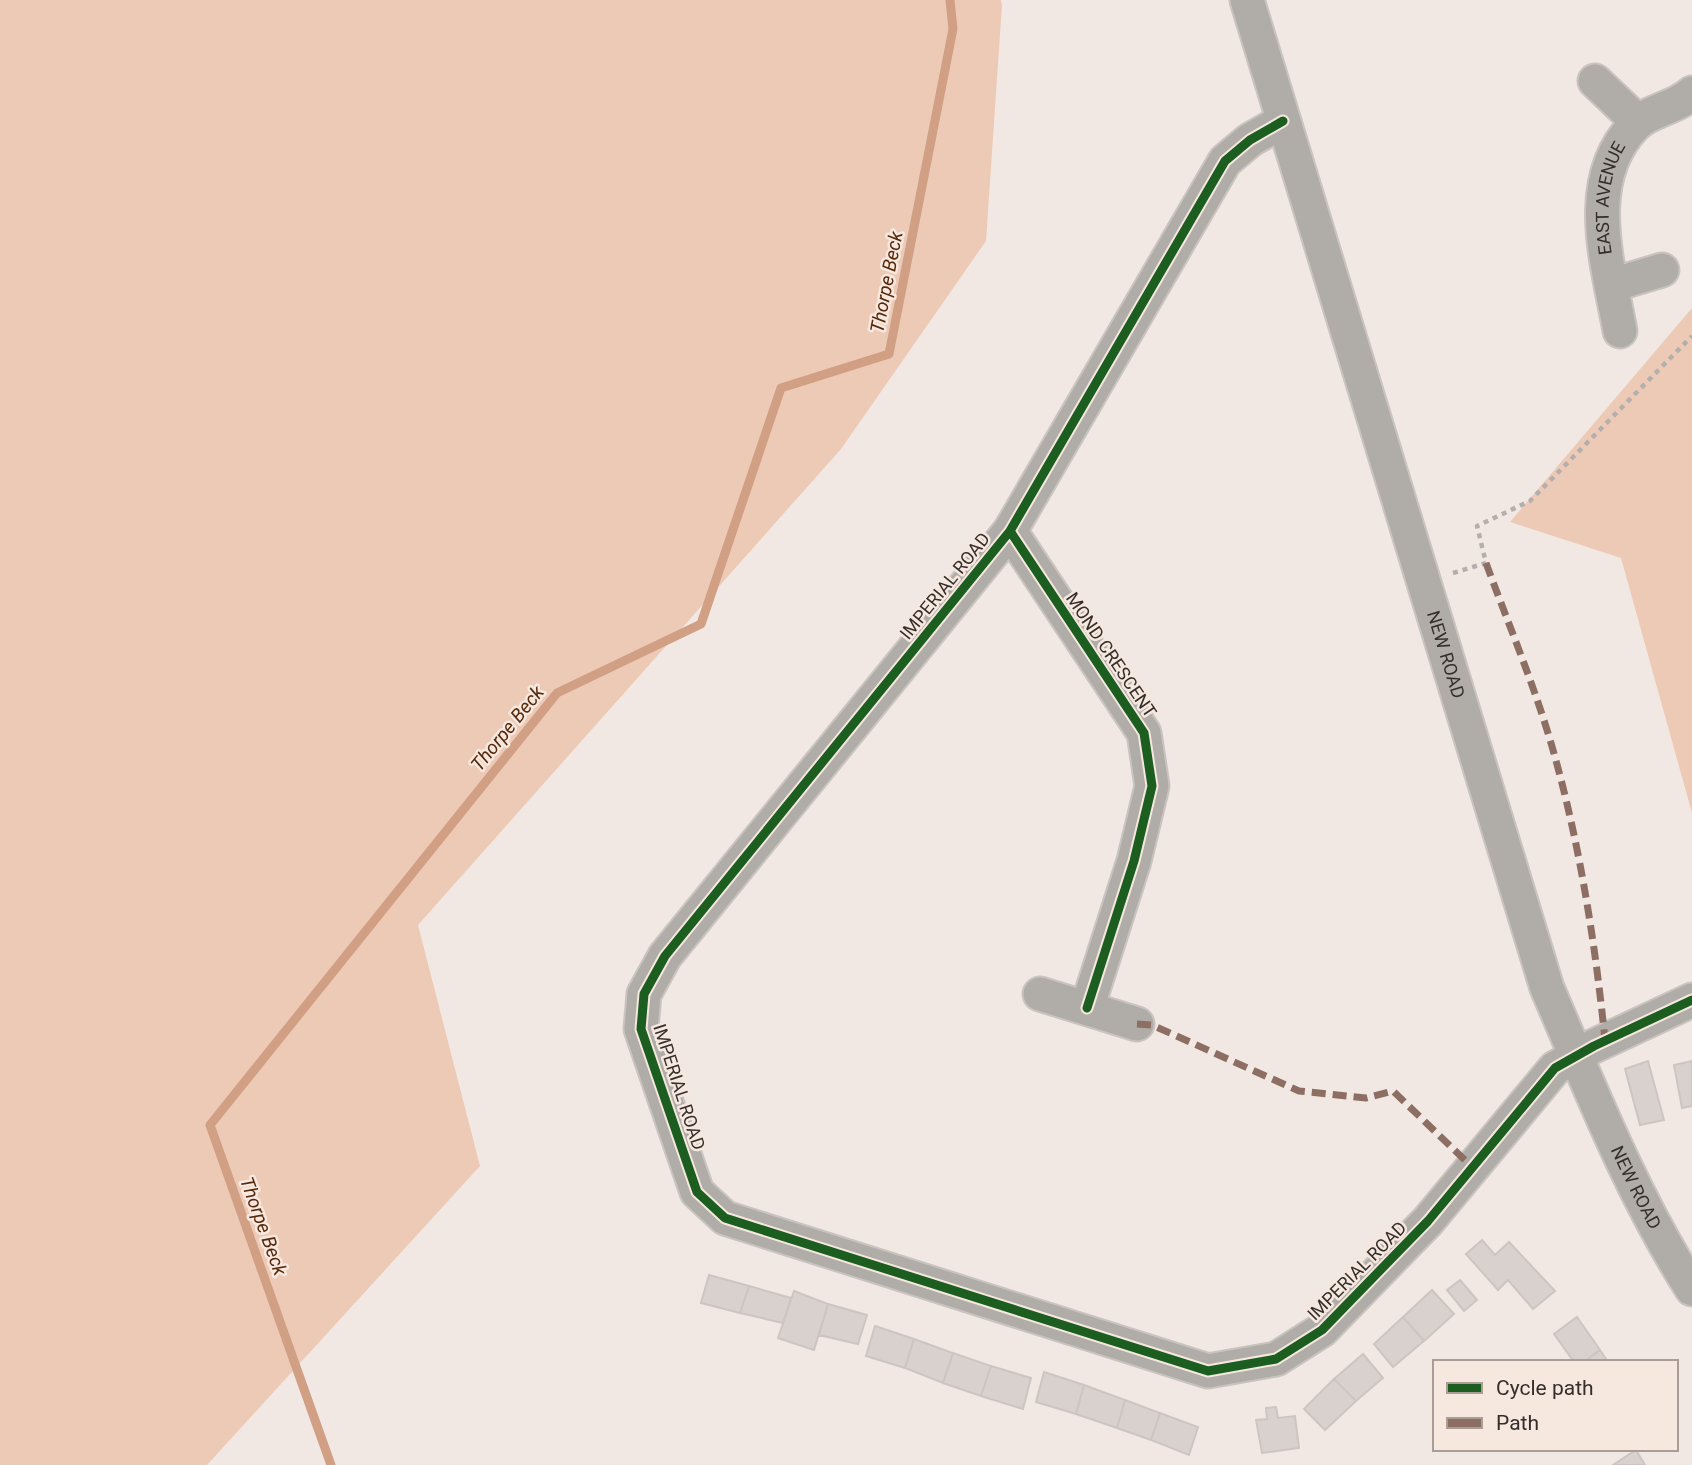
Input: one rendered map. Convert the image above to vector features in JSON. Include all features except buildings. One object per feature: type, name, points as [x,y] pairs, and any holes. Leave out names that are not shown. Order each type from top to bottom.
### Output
[{"type":"street","name":"NEW ROAD","points":[[1247,0],[1547,988],[1609,1133],[1651,1218],[1692,1289]]},
{"type":"street","name":"EAST AVENUE","points":[[1595,81],[1638,122]]},
{"type":"street","name":"EAST AVENUE","points":[[1620,331],[1604,246],[1603,186],[1618,145],[1638,122],[1685,100],[1692,93]]},
{"type":"street","name":"IMPERIAL ROAD","points":[[1283,121],[1250,141],[1226,161],[1010,531],[665,956],[644,994],[641,1029],[697,1192],[725,1218],[1208,1371],[1276,1359],[1322,1330],[1428,1221],[1555,1068],[1630,1028],[1692,1000]]},
{"type":"street","name":"EAST AVENUE","points":[[1612,285],[1662,270]]},
{"type":"street","name":"MOND CRESCENT","points":[[1010,531],[1144,733],[1152,786],[1134,861],[1087,1008]]},
{"type":"street","points":[[1040,994],[1137,1024]]},
{"type":"path","points":[[1486,563],[1477,526],[1530,501],[1692,336]]},
{"type":"shaded area","points":[[0,0],[1001,0],[1002,5],[986,241],[841,449],[418,925],[480,1166],[207,1465],[0,1465]]},
{"type":"shaded area","points":[[1692,308],[1692,813],[1621,558],[1510,522]]},
{"type":"waterway","name":"Thorpe Beck","points":[[331,1465],[210,1125],[557,693],[701,624],[781,388],[889,354],[953,29],[950,0]]},
{"type":"marked path","points":[[1486,563],[1536,698],[1561,779],[1585,890],[1605,1040]]},
{"type":"marked path","points":[[1137,1024],[1152,1025],[1299,1091],[1366,1098],[1393,1091],[1469,1164]]},
{"type":"cycle path","points":[[1283,121],[1250,140],[1225,161],[1010,531],[665,956],[644,994],[641,1029],[697,1192],[725,1218],[1208,1371],[1276,1359],[1322,1330],[1428,1221],[1555,1068],[1594,1046],[1692,1000]]},
{"type":"cycle path","points":[[1010,531],[1144,733],[1152,786],[1134,861],[1087,1008]]}]
